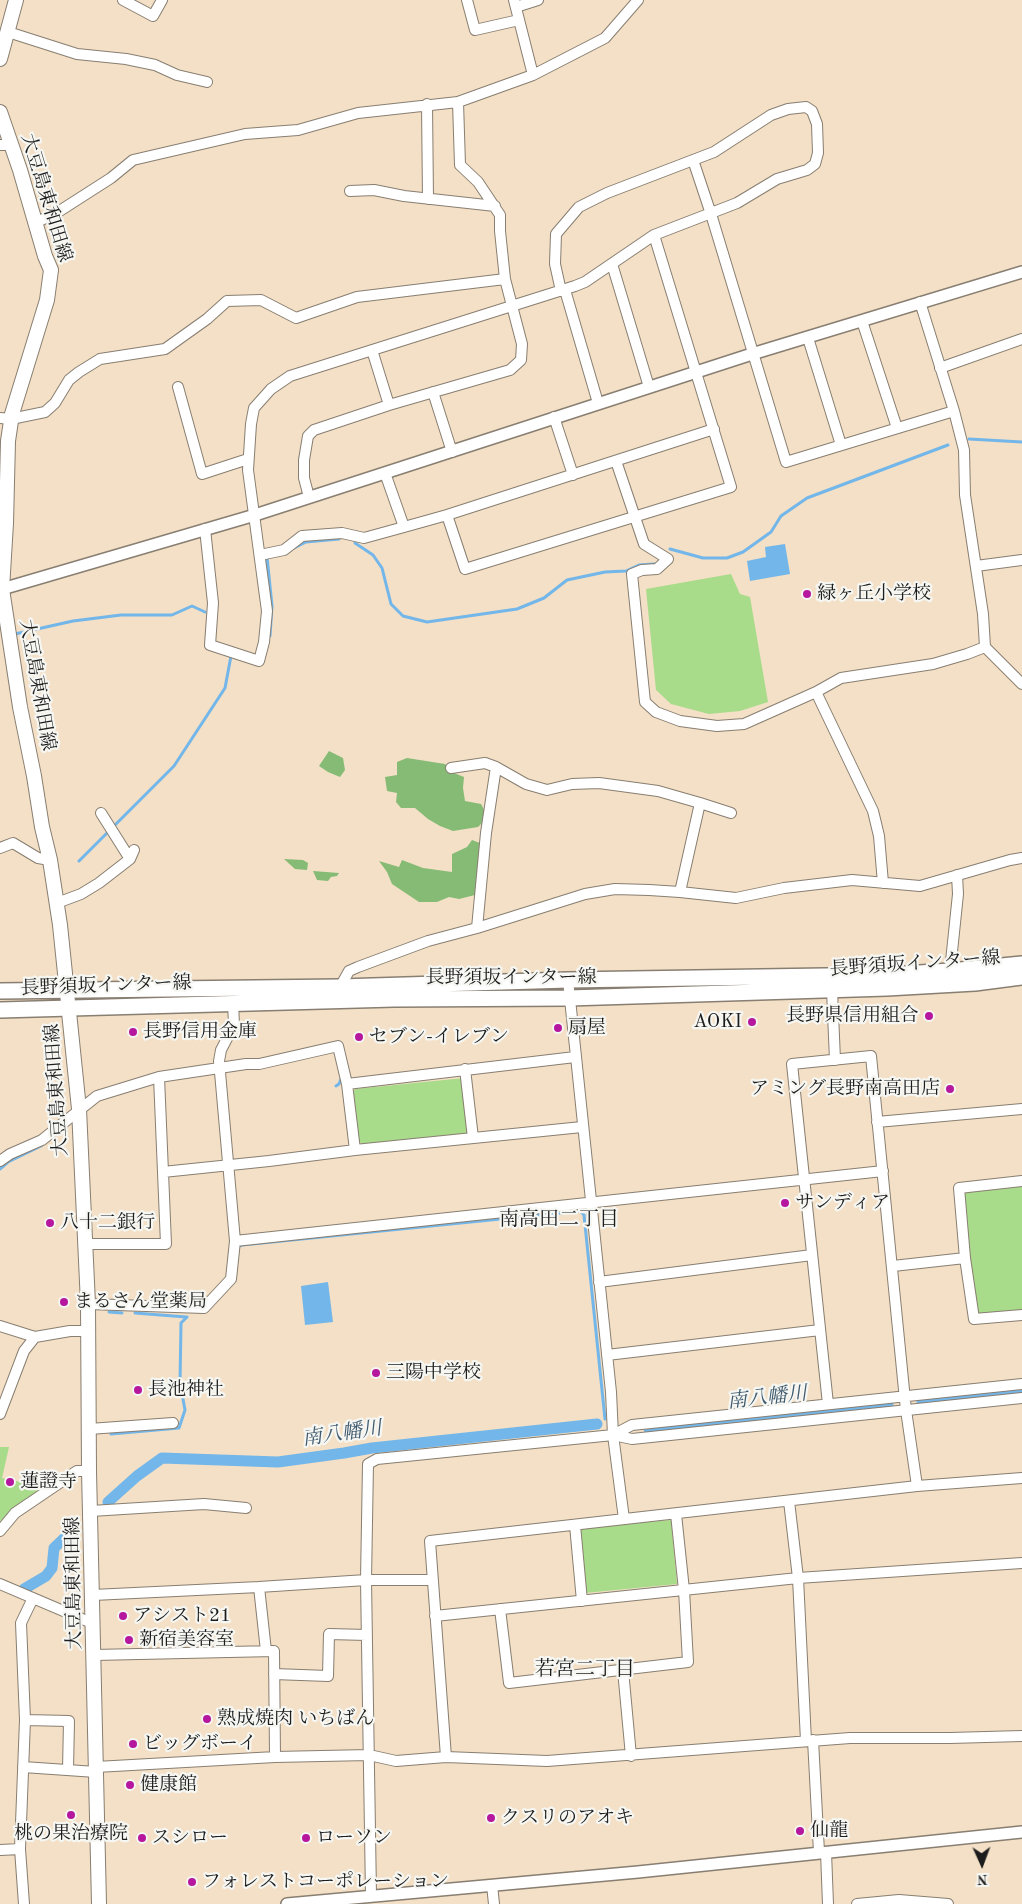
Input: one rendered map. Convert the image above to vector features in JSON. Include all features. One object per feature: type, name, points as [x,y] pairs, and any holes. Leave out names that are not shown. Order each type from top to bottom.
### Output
[{"type":"main road","points":[[0,59],[16,0]]},
{"type":"main road","name":"大豆島東和田線","points":[[0,112],[5,145],[20,170],[44,256],[51,270],[48,300],[6,418],[8,441],[3,523],[2,589],[5,636],[34,776],[57,903],[68,990],[79,1110],[88,1304],[89,1471],[99,1904]]},
{"type":"main road","name":"長野須坂インター線","points":[[0,991],[340,987],[568,980],[879,975],[1022,964]]},
{"type":"main road","name":"長野須坂インター線","points":[[0,1010],[233,1002],[569,998],[832,990],[975,983],[1022,977]]},
{"type":"street","points":[[123,0],[153,16],[162,0]]},
{"type":"street","points":[[467,0],[475,30],[519,20]]},
{"type":"street","points":[[534,75],[515,4],[538,0]]},
{"type":"street","points":[[35,223],[58,212],[111,178],[133,160],[245,134],[298,130],[358,112],[458,102],[534,75],[605,38],[638,0]]},
{"type":"street","points":[[8,32],[77,54],[126,59],[155,65],[177,75],[207,82]]},
{"type":"street","points":[[309,497],[304,478],[304,460],[308,436],[314,430],[389,405],[510,370],[521,360],[522,344],[505,279],[500,215],[478,182],[460,165],[458,102]]},
{"type":"street","points":[[427,104],[428,199]]},
{"type":"street","points":[[205,528],[213,603],[210,645],[259,661],[264,642],[267,612],[248,459],[254,408],[271,389],[290,376],[511,307],[563,290],[585,282],[654,235],[711,214],[736,203],[778,179],[806,170],[815,164],[818,153],[817,124],[812,111],[806,107],[788,109],[771,115],[714,152],[607,193],[579,206],[556,234],[555,264],[563,290],[598,403]]},
{"type":"street","points":[[693,160],[786,462],[954,411]]},
{"type":"street","points":[[350,191],[374,190],[428,199],[495,206]]},
{"type":"street","points":[[447,515],[465,569],[731,487],[654,235]]},
{"type":"street","points":[[612,264],[649,387]]},
{"type":"street","points":[[2,589],[205,528],[255,515],[752,354],[1022,272]]},
{"type":"street","points":[[6,418],[45,412],[54,403],[69,380],[100,359],[165,349],[207,319],[227,301],[262,300],[296,318],[357,297],[505,279]]},
{"type":"street","points":[[920,302],[954,411],[964,450],[965,495],[976,566],[985,646],[1022,684]]},
{"type":"street","points":[[862,321],[896,428]]},
{"type":"street","points":[[808,338],[841,445]]},
{"type":"street","points":[[940,368],[1022,339]]},
{"type":"street","points":[[372,350],[389,405]]},
{"type":"street","points":[[178,387],[202,474],[248,459]]},
{"type":"street","points":[[433,392],[452,452]]},
{"type":"street","points":[[554,417],[573,475]]},
{"type":"street","points":[[260,555],[284,550],[302,536],[342,534],[364,538],[447,515],[714,429]]},
{"type":"street","points":[[616,461],[644,544],[668,559],[657,569],[642,570],[632,574],[645,702],[656,712],[680,721],[732,726],[744,724],[816,692],[841,678],[933,664],[967,654],[985,646]]},
{"type":"street","points":[[385,472],[404,526]]},
{"type":"street","points":[[976,566],[1022,560]]},
{"type":"street","points":[[816,692],[873,811],[884,883]]},
{"type":"street","points":[[451,768],[485,763],[526,784],[547,790],[572,784],[599,783],[658,791],[731,813]]},
{"type":"street","points":[[477,928],[486,833],[496,767]]},
{"type":"street","points":[[680,892],[700,803]]},
{"type":"street","points":[[57,903],[80,894],[132,855],[101,813]]},
{"type":"street","points":[[0,848],[13,842],[38,858],[50,860]]},
{"type":"street","points":[[340,987],[349,971],[428,941],[477,928],[585,894],[615,889],[680,892],[736,898],[784,888],[852,880],[920,886],[1022,858]]},
{"type":"street","points":[[950,971],[958,894],[957,875]]},
{"type":"street","points":[[568,980],[590,1203],[600,1282],[613,1435],[624,1519]]},
{"type":"street","points":[[832,990],[835,1060]]},
{"type":"street","points":[[88,1304],[204,1308],[231,1280],[236,1241],[219,1061],[221,1050],[234,1025],[233,1002]]},
{"type":"street","points":[[0,1160],[42,1140],[97,1096],[159,1077],[259,1064],[338,1046],[347,1084],[355,1150]]},
{"type":"street","points":[[828,1404],[792,1064],[871,1056],[906,1410],[917,1486]]},
{"type":"street","points":[[347,1084],[465,1069],[576,1058]]},
{"type":"street","points":[[465,1069],[472,1138]]},
{"type":"street","points":[[85,1244],[166,1244],[159,1077]]},
{"type":"street","points":[[877,1122],[1022,1109]]},
{"type":"street","points":[[164,1172],[582,1127]]},
{"type":"street","points":[[236,1241],[883,1171]]},
{"type":"street","points":[[1022,1182],[959,1188],[965,1258],[974,1319],[1022,1315]]},
{"type":"street","points":[[600,1282],[812,1255]]},
{"type":"street","points":[[893,1266],[965,1258]]},
{"type":"street","points":[[0,1326],[35,1337],[70,1331],[88,1331]]},
{"type":"street","points":[[607,1355],[820,1330]]},
{"type":"street","points":[[0,1414],[24,1351],[35,1337]]},
{"type":"street","points":[[613,1435],[632,1425],[1022,1384]]},
{"type":"street","points":[[371,1895],[366,1580],[368,1464],[377,1459],[613,1435],[632,1439],[1022,1398]]},
{"type":"street","points":[[89,1429],[173,1423]]},
{"type":"street","points":[[0,1531],[15,1513],[77,1471],[89,1471]]},
{"type":"street","points":[[446,1756],[430,1541],[917,1486],[1022,1478]]},
{"type":"street","points":[[789,1501],[798,1578],[810,1741],[828,1904]]},
{"type":"street","points":[[91,1511],[204,1504],[246,1508]]},
{"type":"street","points":[[500,1609],[509,1683],[688,1662],[684,1590],[676,1514]]},
{"type":"street","points":[[575,1525],[582,1601]]},
{"type":"street","points":[[435,1616],[798,1578],[1022,1563]]},
{"type":"street","points":[[93,1595],[366,1580],[432,1580]]},
{"type":"street","points":[[0,1584],[94,1624]]},
{"type":"street","points":[[259,1587],[266,1651]]},
{"type":"street","points":[[24,1904],[20,1849],[25,1720],[21,1623],[32,1598]]},
{"type":"street","points":[[274,1674],[328,1676],[329,1634],[367,1635]]},
{"type":"street","points":[[94,1654],[274,1650],[275,1757]]},
{"type":"street","points":[[623,1670],[630,1756]]},
{"type":"street","points":[[25,1720],[69,1721],[68,1770]]},
{"type":"street","points":[[24,1767],[96,1770],[275,1757],[369,1755],[396,1760],[446,1756],[547,1761],[810,1741],[1022,1736]]},
{"type":"street","points":[[287,1904],[371,1895],[492,1886],[1022,1832]]},
{"type":"street","points":[[0,1850],[20,1849]]},
{"type":"street","points":[[492,1886],[494,1904]]},
{"type":"street","points":[[857,1904],[899,1900],[948,1904]]},
{"type":"green space","points":[[731,574],[740,594],[750,597],[768,702],[740,711],[709,714],[671,704],[656,690],[646,589]]},
{"type":"green space","points":[[329,751],[343,758],[345,770],[340,777],[319,766]]},
{"type":"green space","points":[[407,758],[445,764],[454,773],[464,777],[465,801],[481,804],[488,817],[478,827],[453,831],[428,819],[415,808],[401,808],[396,802],[397,793],[387,791],[385,777],[397,775],[397,762]]},
{"type":"green space","points":[[472,840],[485,845],[475,895],[459,899],[449,897],[437,902],[419,902],[392,884],[387,872],[379,861],[399,867],[402,860],[423,868],[452,872],[452,854],[467,847]]},
{"type":"green space","points":[[284,859],[303,860],[308,863],[307,870],[295,869]]},
{"type":"green space","points":[[313,871],[339,873],[328,881],[317,880]]},
{"type":"green space","points":[[464,1078],[468,1129],[465,1135],[364,1146],[359,1141],[353,1092],[355,1089]]},
{"type":"green space","points":[[1022,1181],[1022,1315],[974,1319],[959,1188]]},
{"type":"green space","name":"蓮證寺","points":[[0,1447],[9,1447],[2,1478],[40,1486],[39,1490],[0,1521]]},
{"type":"green space","points":[[671,1520],[677,1584],[585,1593],[579,1528]]},
{"type":"water","points":[[785,544],[790,574],[750,581],[747,561],[766,557],[765,547]]},
{"type":"water","points":[[328,1282],[333,1322],[305,1325],[301,1286]]},
{"type":"waterway","points":[[969,439],[1022,442]]},
{"type":"waterway","points":[[670,549],[703,558],[727,558],[743,552],[771,532],[781,516],[807,498],[948,445]]},
{"type":"waterway","points":[[294,548],[306,542],[339,539]]},
{"type":"waterway","points":[[355,543],[373,555],[382,568],[391,604],[403,616],[427,622],[517,609],[544,598],[567,580],[605,572],[626,571],[639,565],[654,564]]},
{"type":"waterway","points":[[269,555],[267,557],[272,606],[270,636]]},
{"type":"waterway","points":[[15,634],[73,621],[121,615],[172,615],[192,606],[205,612]]},
{"type":"waterway","points":[[79,861],[174,766],[225,688],[231,656]]},
{"type":"waterway","points":[[336,1086],[341,1079]]},
{"type":"waterway","points":[[0,1169],[8,1162],[41,1146]]},
{"type":"waterway","points":[[238,1249],[242,1245],[580,1211],[584,1215],[605,1419]]},
{"type":"waterway","points":[[109,1312],[122,1313]]},
{"type":"waterway","points":[[135,1313],[186,1317]]},
{"type":"waterway","points":[[111,1434],[179,1428],[185,1410],[180,1383],[181,1323],[187,1317]]},
{"type":"waterway","name":"南八幡川","points":[[922,1402],[1022,1391]]},
{"type":"waterway","name":"南八幡川","points":[[649,1429],[888,1405]]},
{"type":"waterway","name":"南八幡川","points":[[108,1502],[137,1476],[162,1458],[278,1462],[372,1448],[597,1424]]},
{"type":"waterway","name":"南八幡川","points":[[24,1589],[46,1576],[52,1568],[54,1548],[74,1529]]},
{"type":"place","name":"緑ヶ丘小学校","points":[[807,594]]},
{"type":"place","name":"長野県信用組合","points":[[929,1016]]},
{"type":"place","name":"AOKI","points":[[752,1022]]},
{"type":"place","name":"扇屋","points":[[558,1028]]},
{"type":"place","name":"長野信用金庫","points":[[133,1032]]},
{"type":"place","name":"セブン-イレブン","points":[[359,1037]]},
{"type":"place","name":"アミング長野南高田店","points":[[950,1089]]},
{"type":"place","name":"サンディア","points":[[785,1203]]},
{"type":"place","name":"八十二銀行","points":[[50,1223]]},
{"type":"place","name":"まるさん堂薬局","points":[[64,1302]]},
{"type":"place","name":"三陽中学校","points":[[376,1373]]},
{"type":"place","name":"長池神社","points":[[138,1390]]},
{"type":"place","name":"蓮證寺","points":[[10,1482]]},
{"type":"place","name":"アシスト21","points":[[123,1616]]},
{"type":"place","name":"新宿美容室","points":[[129,1640]]},
{"type":"place","name":"熟成焼肉 いちばん","points":[[207,1719]]},
{"type":"place","name":"ビッグボーイ","points":[[133,1744]]},
{"type":"place","name":"健康館","points":[[130,1785]]},
{"type":"place","name":"桃の果治療院","points":[[71,1815]]},
{"type":"place","name":"クスリのアオキ","points":[[491,1818]]},
{"type":"place","name":"仙龍","points":[[800,1831]]},
{"type":"place","name":"スシロー","points":[[142,1838]]},
{"type":"place","name":"ローソン","points":[[306,1838]]},
{"type":"place","name":"フォレストコーポレーション","points":[[192,1882]]},
{"type":"district","name":"南高田二丁目","points":[[559,1220]]},
{"type":"district","name":"若宮二丁目","points":[[585,1670]]}]
